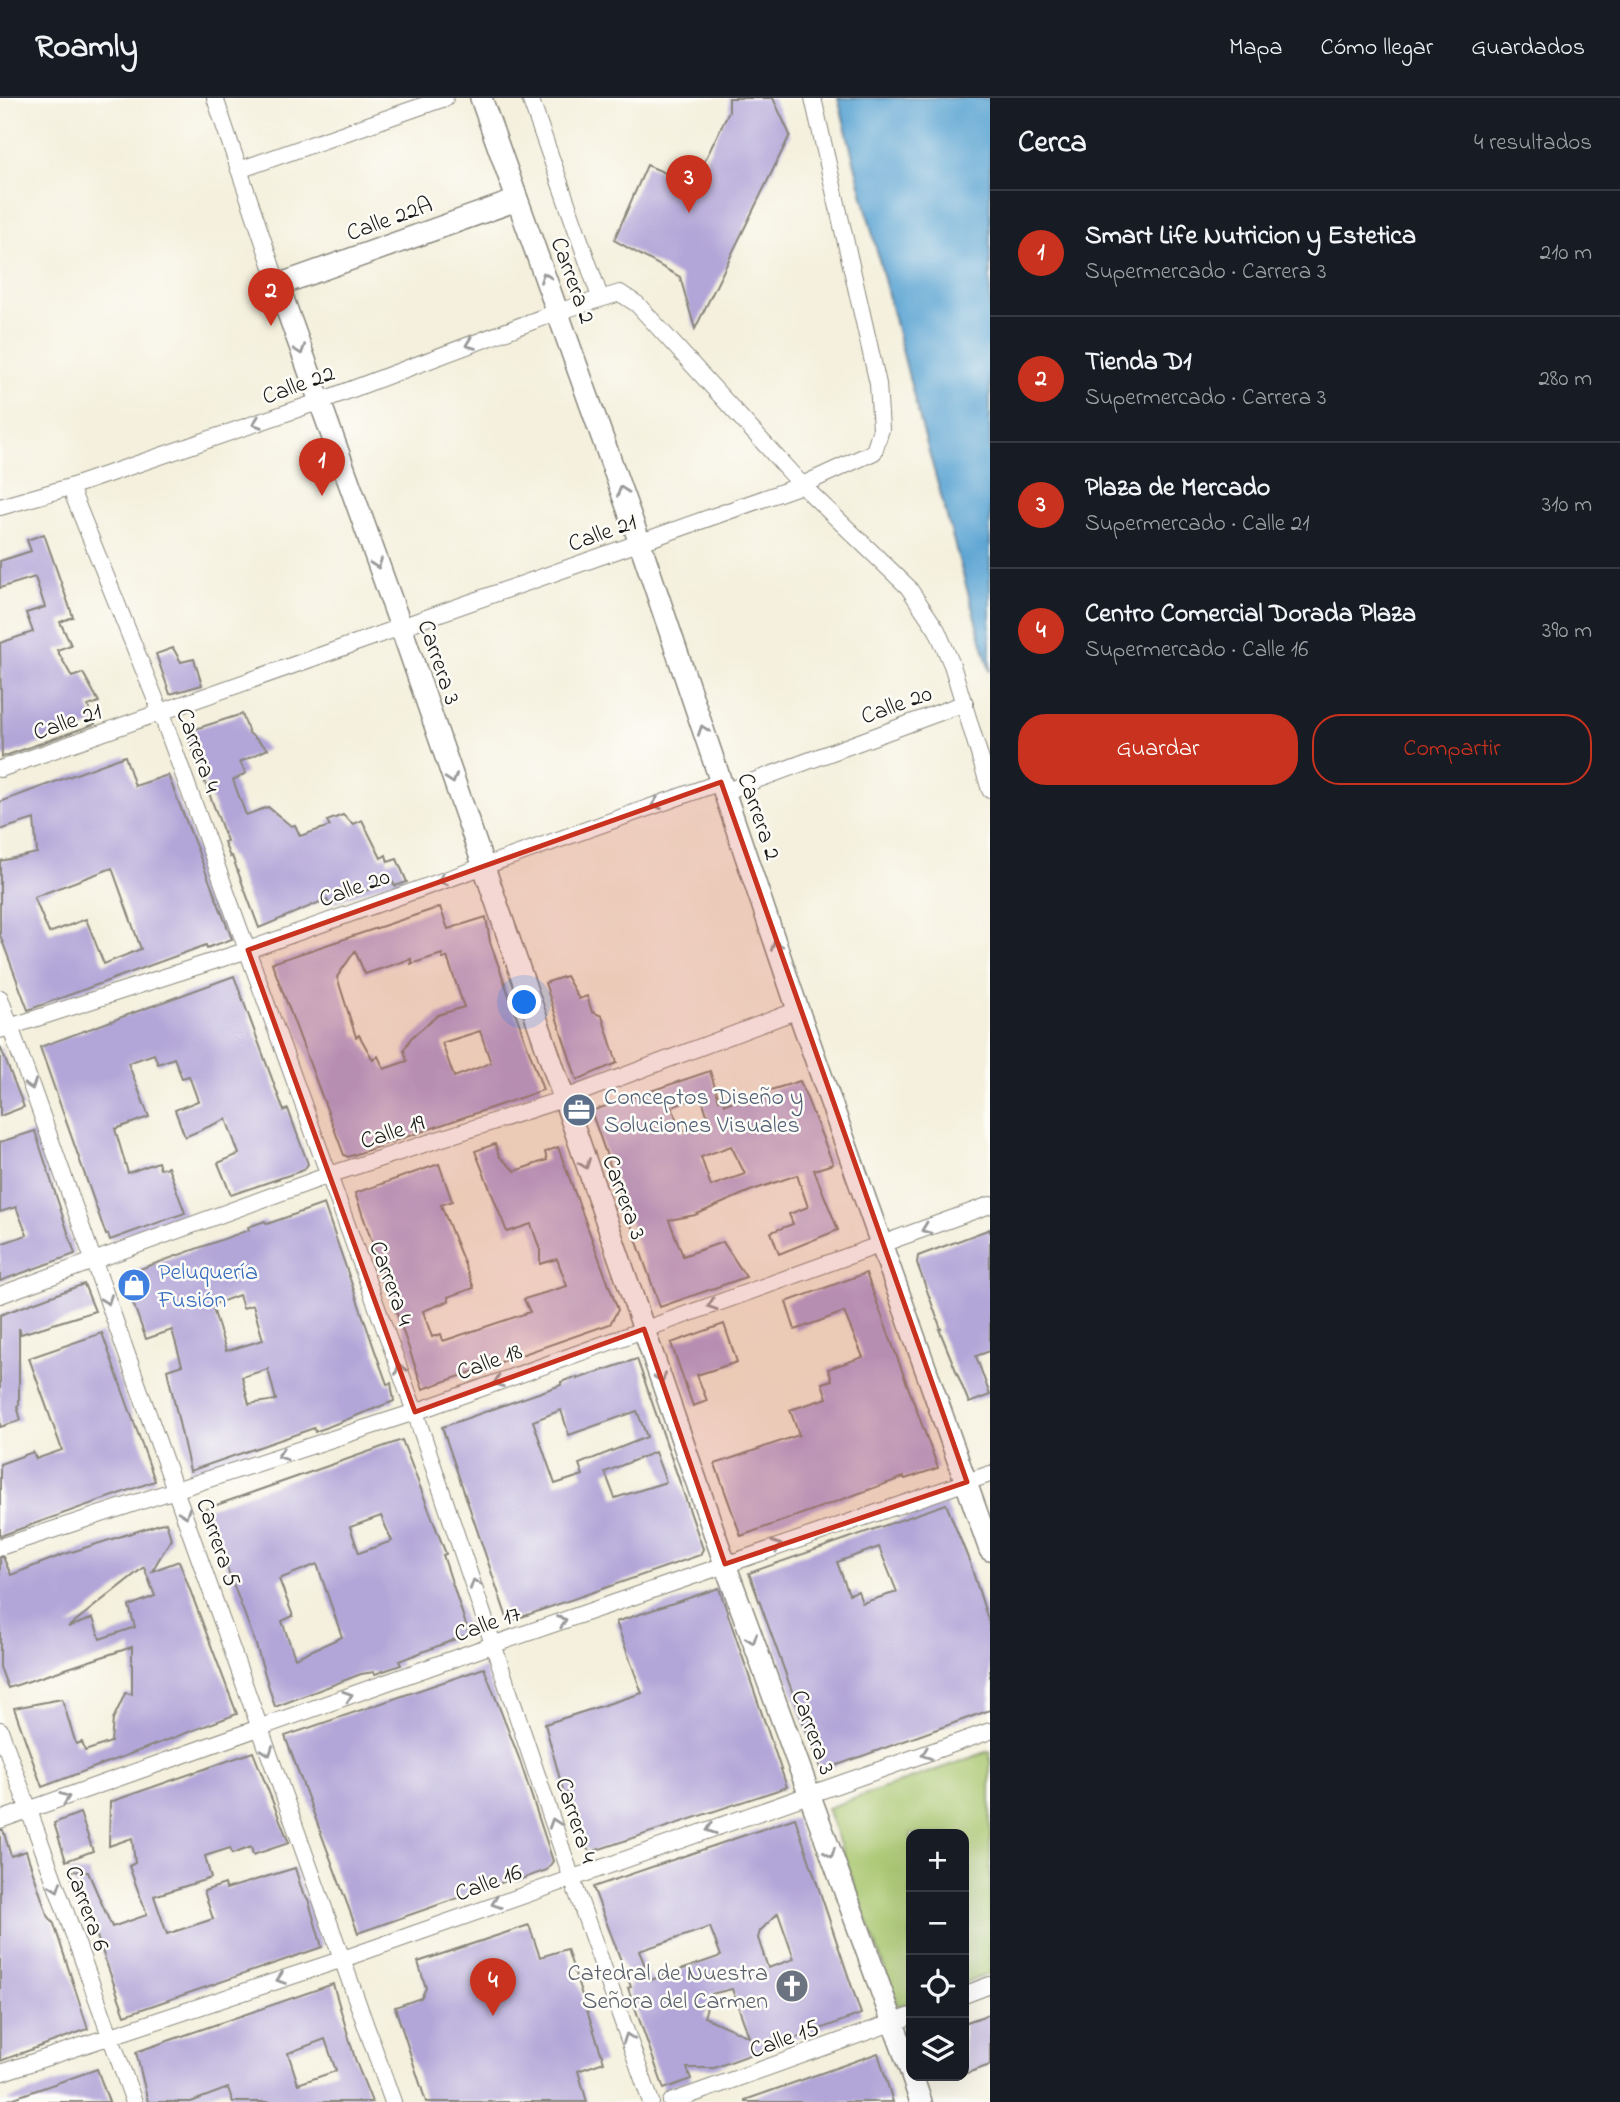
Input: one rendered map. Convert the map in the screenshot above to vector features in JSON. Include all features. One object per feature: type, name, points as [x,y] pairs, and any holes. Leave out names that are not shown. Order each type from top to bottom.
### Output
[{"type":"main road","name":"Carrera 2","points":[[481,98],[640,543],[798,1010],[990,1550]]},
{"type":"main road","name":"Calle 22A","points":[[278,285],[517,200]]},
{"type":"main road","name":"Carrera 3","points":[[278,285],[401,627],[481,866],[725,1564],[809,1796],[903,2019],[906,2037]]},
{"type":"main road","name":"Carrera 3","points":[[914,2081],[921,2102]]},
{"type":"street","name":"Carrera 3","points":[[215,98],[278,285]]},
{"type":"street","points":[[239,170],[445,98]]},
{"type":"street","points":[[530,98],[604,296],[620,293],[637,303],[802,485],[908,587],[937,630],[965,703],[990,790]]},
{"type":"street","name":"Calle 21","points":[[0,769],[802,485],[874,452],[881,429],[878,384],[813,98]]},
{"type":"street","name":"Calle 22","points":[[0,507],[70,487],[318,402],[604,296]]},
{"type":"street","name":"Carrera 4","points":[[70,487],[161,713],[415,1412],[571,1876],[651,2102]]},
{"type":"street","name":"Calle 20","points":[[5,1028],[248,950],[481,866],[965,703]]},
{"type":"street","name":"Carrera 5","points":[[0,998],[5,1028],[177,1489],[393,2102]]},
{"type":"street","name":"Calle 19","points":[[0,1295],[329,1175],[563,1099],[798,1010]]},
{"type":"street","name":"Calle 18","points":[[0,1548],[415,1412],[990,1205]]},
{"type":"street","name":"Calle 17","points":[[0,1820],[495,1644],[990,1474]]},
{"type":"street","name":"Carrera 6","points":[[0,1730],[134,2102]]},
{"type":"street","name":"Calle 16","points":[[0,2073],[343,1959],[571,1876],[809,1796],[990,1731]]},
{"type":"street","points":[[969,1993],[990,1985]]},
{"type":"street","name":"Calle 15","points":[[671,2102],[903,2019]]},
{"type":"highlighted area","points":[[721,782],[967,1482],[725,1564],[644,1329],[415,1412],[248,950]]},
{"type":"green space","points":[[990,1751],[990,1974],[969,1981],[969,1829],[906,1829],[906,2004],[898,2006],[827,1808]]},
{"type":"water","points":[[838,98],[990,98],[990,672],[917,409]]},
{"type":"building","points":[[729,98],[773,98],[790,135],[695,329],[680,277],[614,240],[647,165],[693,185],[729,111]]},
{"type":"building","points":[[44,534],[73,617],[60,622],[71,645],[57,650],[72,677],[83,673],[99,702],[88,706],[95,724],[2,757],[0,643],[33,632],[26,613],[45,607],[35,577],[0,588],[0,561],[31,551],[27,540]]},
{"type":"building","points":[[173,648],[181,662],[194,659],[202,685],[170,694],[156,654]]},
{"type":"building","points":[[242,714],[249,733],[268,749],[240,762],[246,773],[233,780],[246,815],[268,807],[291,826],[295,825],[300,836],[330,826],[327,821],[343,815],[353,824],[362,820],[381,858],[386,855],[388,862],[397,859],[407,882],[395,886],[392,881],[329,904],[327,899],[259,928],[232,856],[230,857],[224,842],[227,841],[186,732]]},
{"type":"building","points":[[125,756],[135,786],[168,775],[232,939],[207,948],[206,945],[28,1010],[0,935],[0,861],[37,853],[34,819],[0,830],[0,802]],"holes":[[[112,868],[141,949],[104,964],[86,919],[49,933],[34,897]]]},
{"type":"building","points":[[440,907],[448,929],[486,917],[490,942],[543,1090],[348,1157],[344,1155],[272,963]],"holes":[[[355,951],[365,974],[411,959],[411,964],[442,954],[443,959],[447,957],[464,1007],[438,1015],[411,1038],[404,1050],[407,1061],[384,1069],[378,1056],[373,1060],[359,1035],[356,1037],[337,977]],[[480,1031],[491,1063],[454,1077],[442,1043]]]},
{"type":"building","points":[[234,976],[284,1111],[288,1109],[308,1164],[304,1170],[231,1195],[218,1163],[239,1154],[226,1119],[185,1137],[175,1110],[198,1101],[189,1076],[182,1078],[174,1058],[158,1064],[154,1054],[128,1063],[149,1117],[115,1129],[128,1173],[158,1162],[160,1169],[168,1167],[185,1213],[110,1240],[40,1047]]},
{"type":"building","points":[[566,976],[579,999],[587,996],[592,1012],[602,1016],[617,1063],[577,1080],[545,983]]},
{"type":"building","points":[[0,1046],[24,1107],[0,1116]]},
{"type":"building","points":[[710,1071],[719,1100],[723,1099],[725,1104],[800,1081],[833,1164],[814,1170],[838,1230],[779,1254],[771,1232],[793,1224],[789,1214],[808,1207],[797,1175],[750,1191],[695,1215],[669,1220],[683,1256],[723,1242],[746,1277],[660,1307],[591,1111]],"holes":[[[701,1096],[709,1121],[681,1132],[672,1107]],[[731,1146],[745,1174],[711,1186],[701,1157]]]},
{"type":"building","points":[[35,1131],[75,1254],[0,1281],[0,1244],[27,1235],[16,1207],[0,1212],[0,1142]]},
{"type":"building","points":[[495,1144],[499,1156],[515,1171],[547,1160],[545,1152],[558,1147],[618,1310],[610,1324],[423,1389],[355,1193],[439,1164],[452,1201],[441,1205],[474,1288],[448,1297],[449,1301],[423,1311],[432,1337],[441,1334],[443,1341],[530,1312],[524,1299],[567,1286],[557,1259],[540,1264],[540,1250],[531,1224],[507,1232],[475,1151]]},
{"type":"building","points":[[324,1204],[387,1384],[391,1383],[394,1401],[315,1432],[314,1428],[190,1471],[167,1370],[182,1365],[172,1330],[146,1339],[123,1275],[249,1230],[248,1227],[265,1221],[267,1224]],"holes":[[[239,1295],[243,1308],[253,1305],[263,1340],[226,1351],[212,1305]],[[268,1369],[276,1400],[249,1404],[242,1377]]]},
{"type":"building","points":[[990,1229],[990,1351],[976,1356],[990,1395],[969,1403],[939,1329],[917,1263],[918,1256]]},
{"type":"building","points":[[866,1273],[938,1468],[905,1479],[904,1477],[741,1536],[715,1464],[799,1435],[790,1410],[827,1398],[822,1383],[832,1380],[828,1369],[863,1357],[844,1312],[795,1330],[786,1302]]},
{"type":"building","points":[[84,1284],[95,1311],[21,1334],[19,1328],[17,1406],[21,1420],[0,1427],[0,1315]]},
{"type":"building","points":[[724,1324],[737,1362],[697,1375],[707,1401],[693,1406],[671,1343]]},
{"type":"building","points":[[102,1333],[155,1481],[0,1536],[0,1464],[33,1452],[36,1459],[62,1450],[29,1358]]},
{"type":"building","points":[[637,1359],[703,1549],[700,1555],[513,1620],[507,1618],[442,1427],[561,1385],[561,1382],[569,1379],[577,1379]],"holes":[[[561,1410],[569,1435],[637,1411],[647,1437],[579,1464],[583,1475],[555,1484],[533,1421]],[[655,1452],[666,1482],[615,1498],[605,1472]]]},
{"type":"building","points":[[402,1440],[446,1554],[443,1555],[469,1634],[399,1661],[401,1665],[375,1674],[361,1674],[275,1707],[255,1642],[205,1509]],"holes":[[[381,1516],[392,1541],[359,1553],[350,1527]],[[317,1564],[342,1637],[295,1658],[282,1621],[293,1616],[279,1579]]]},
{"type":"building","points":[[946,1504],[970,1563],[990,1626],[990,1710],[821,1771],[749,1573]],"holes":[[[879,1547],[897,1592],[862,1603],[858,1591],[849,1594],[837,1562]]]},
{"type":"building","points":[[166,1522],[171,1539],[152,1571],[179,1561],[237,1714],[42,1787],[14,1708],[62,1699],[76,1744],[82,1742],[85,1751],[111,1742],[113,1719],[125,1693],[132,1694],[132,1647],[8,1688],[0,1667],[0,1557],[3,1557],[11,1575],[62,1555]],"holes":[[[144,1567],[155,1596],[129,1606],[135,1627],[100,1639],[93,1618],[68,1627]]]},
{"type":"building","points":[[719,1588],[787,1787],[591,1852],[586,1848],[567,1793],[564,1794],[545,1724],[642,1693],[616,1622]]},
{"type":"building","points":[[484,1668],[519,1758],[553,1861],[547,1870],[516,1881],[515,1878],[358,1933],[285,1736]]},
{"type":"building","points":[[253,1752],[289,1843],[253,1855],[251,1847],[232,1854],[230,1848],[205,1856],[211,1878],[154,1896],[167,1934],[213,1919],[204,1891],[225,1884],[226,1889],[295,1868],[303,1894],[308,1899],[322,1947],[125,2015],[81,1892],[78,1893],[69,1871],[88,1872],[112,1927],[147,1915],[129,1866],[135,1863],[132,1838],[109,1846],[110,1802]]},
{"type":"building","points":[[80,1813],[93,1851],[66,1861],[54,1823]]},
{"type":"building","points":[[795,1818],[861,2014],[714,2068],[687,2068],[691,2079],[664,2089],[628,1988],[631,1987],[593,1887]],"holes":[[[778,1913],[794,1959],[768,1968],[758,1938],[760,1931]],[[710,1927],[721,1956],[651,1980],[639,1951]],[[732,1989],[749,2037],[704,2017],[711,1994]]]},
{"type":"building","points":[[0,1830],[3,1830],[11,1856],[26,1851],[47,1914],[54,1924],[88,2029],[0,2061]]},
{"type":"building","points":[[529,1925],[540,1957],[567,1949],[604,2062],[578,2071],[587,2102],[426,2102],[395,2007],[421,1998],[426,1988],[418,1962]]},
{"type":"building","points":[[333,1984],[356,2062],[372,2102],[233,2102],[228,2088],[191,2102],[148,2102],[136,2052]],"holes":[[[325,2039],[336,2071],[298,2084],[288,2053]]]},
{"type":"building","points":[[990,2014],[990,2065],[969,2072],[969,2021]]},
{"type":"building","points":[[878,2053],[893,2102],[745,2102],[745,2100]]},
{"type":"building","points":[[97,2069],[109,2102],[8,2100]]},
{"type":"place","name":"Plaza de Mercado","points":[[689,213]]},
{"type":"place","name":"Tienda D1","points":[[271,326]]},
{"type":"place","name":"Smart Life Nutricion y Estetica","points":[[322,496]]},
{"type":"place","name":"Conceptos Diseño y Soluciones Visuales","points":[[579,1110]]},
{"type":"place","name":"Peluquería Fusión","points":[[134,1285]]},
{"type":"place","name":"Catedral de Nuestra Señora del Carmen","points":[[792,1986]]},
{"type":"place","name":"Centro Comercial Dorada Plaza","points":[[493,2016]]}]
